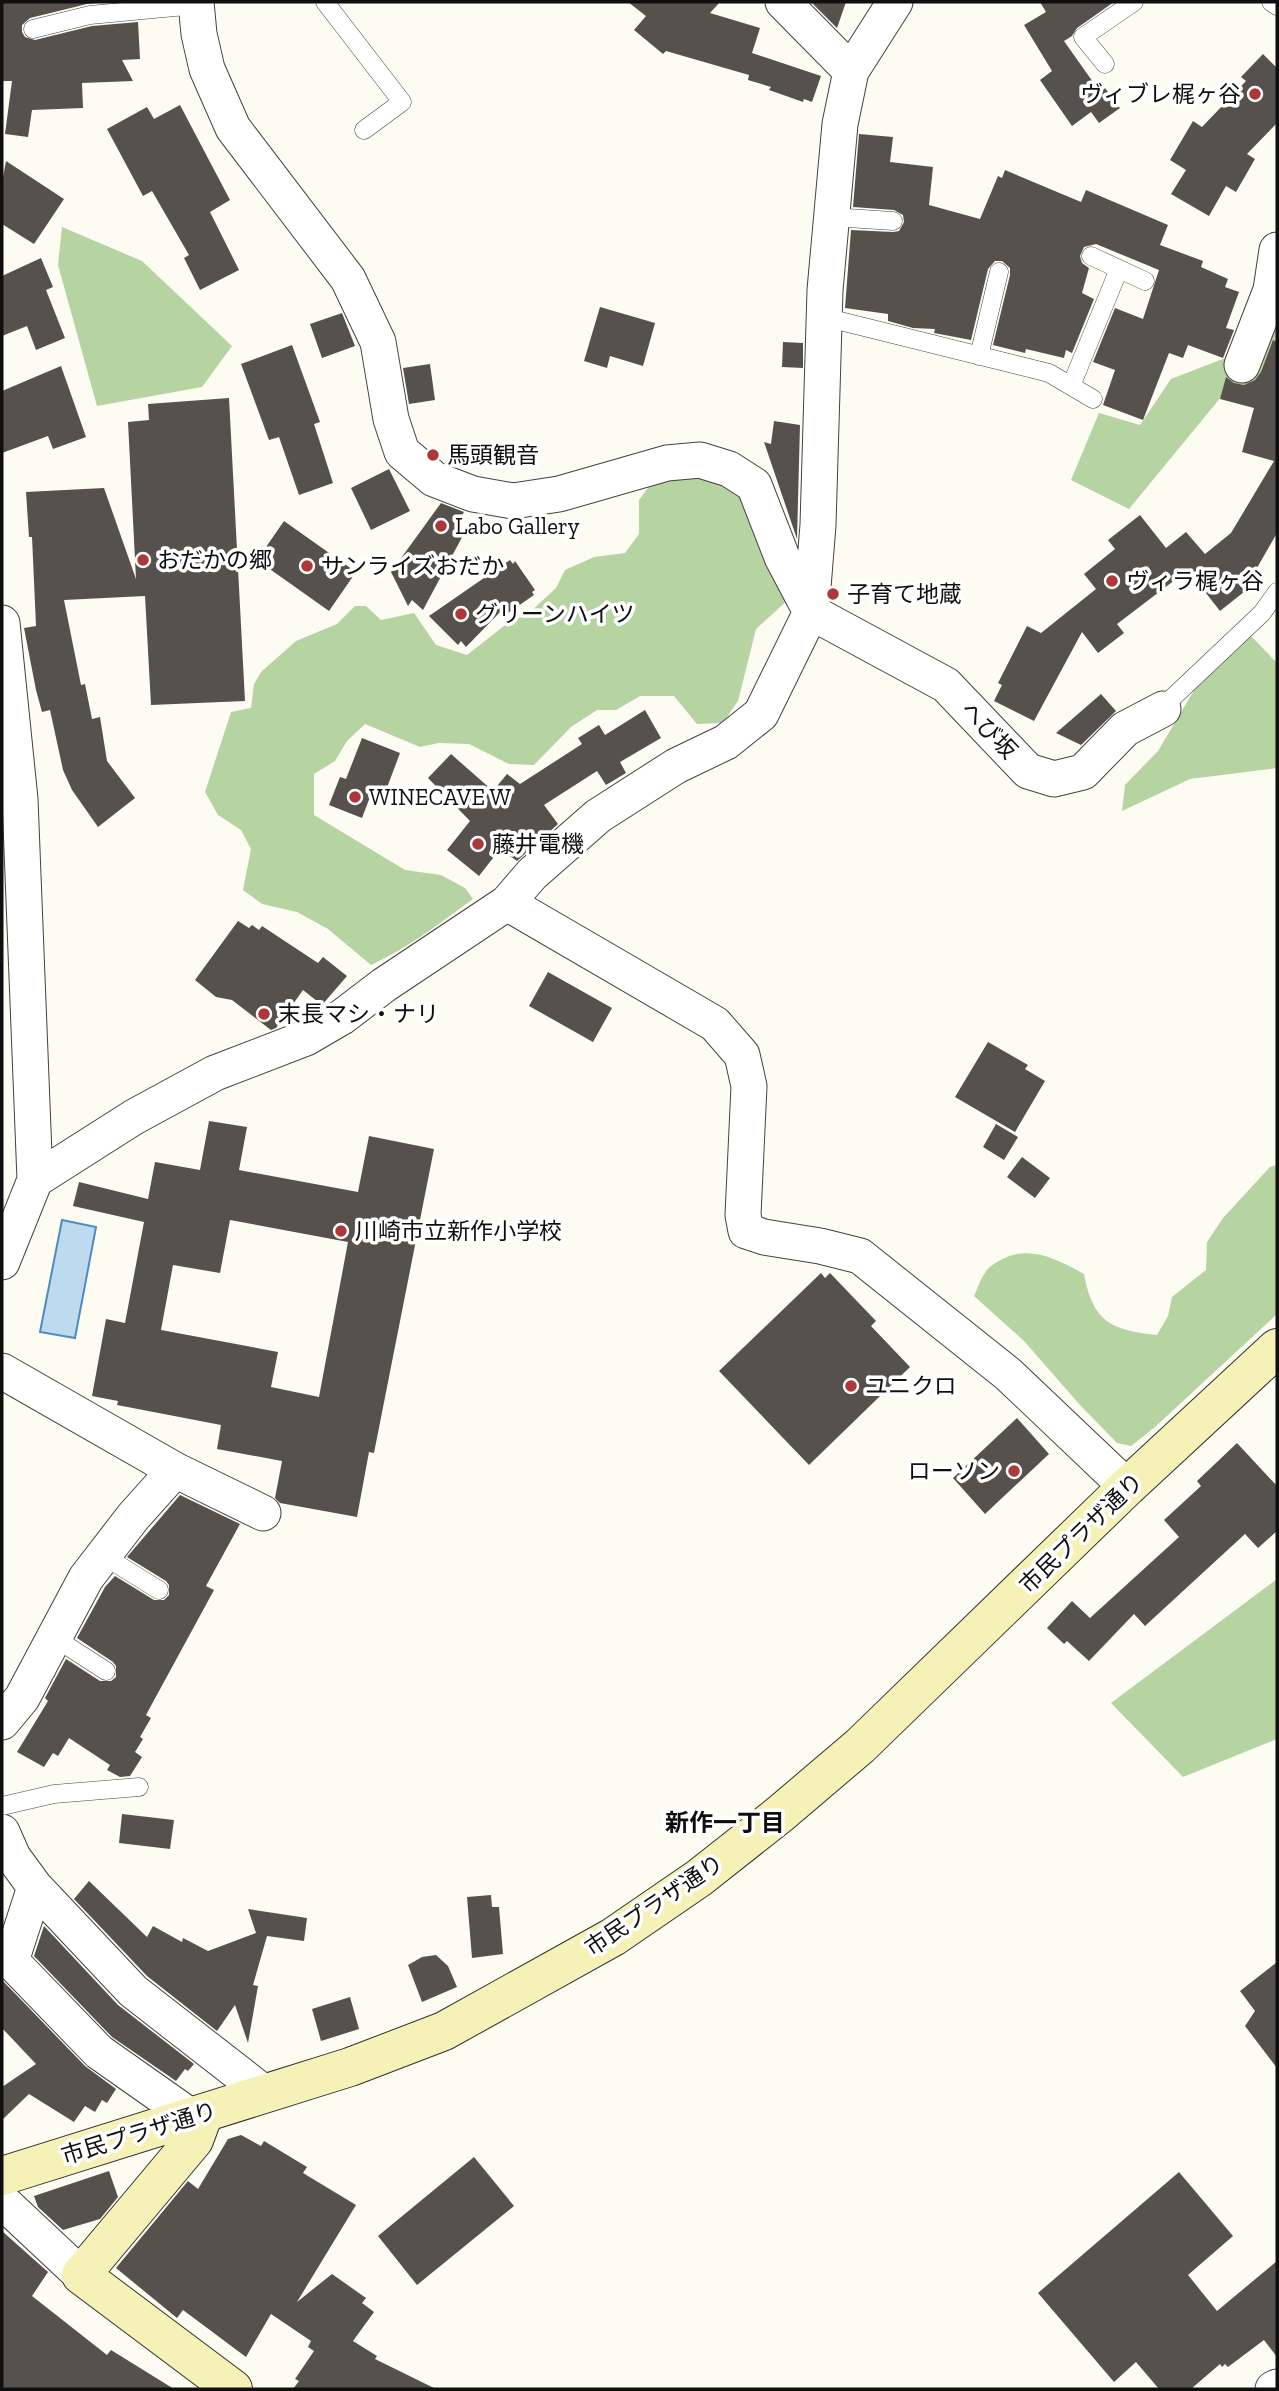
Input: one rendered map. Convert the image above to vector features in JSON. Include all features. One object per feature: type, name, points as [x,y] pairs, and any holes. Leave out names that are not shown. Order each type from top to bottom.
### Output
[{"type":"street","points":[[783,2],[851,71]]},
{"type":"street","points":[[35,1180],[134,1117],[215,1073],[306,1038],[342,1017],[384,985],[507,903],[532,874],[598,816],[676,766],[726,742],[761,714],[811,612],[818,525],[824,317],[840,124],[851,71],[895,2]]},
{"type":"street","points":[[196,3],[207,69],[233,128],[348,279],[378,342],[391,419],[402,452],[434,479],[473,494],[513,501],[559,494],[667,463],[700,460],[729,469],[754,485],[782,557],[811,612]]},
{"type":"street","points":[[1242,365],[1271,290],[1277,250]]},
{"type":"street","name":"へび坂","points":[[811,612],[946,685],[1028,771],[1054,779],[1083,772],[1125,729],[1163,709]]},
{"type":"street","points":[[2,622],[8,742],[20,799],[16,1030],[35,1180],[2,1262]]},
{"type":"street","points":[[507,903],[715,1024],[741,1055],[749,1086],[743,1215],[746,1231],[860,1256],[1009,1374],[1128,1487]]},
{"type":"street","name":"市民プラザ通り","points":[[2,2176],[350,2067],[444,2031],[613,1937],[688,1885],[780,1814],[860,1746],[1128,1487],[1277,1348]]},
{"type":"street","points":[[2,1371],[175,1470],[263,1513]]},
{"type":"street","points":[[2,1722],[22,1698],[86,1578],[133,1517],[175,1470]]},
{"type":"street","points":[[2,1832],[13,1857],[35,1887],[134,1991],[264,2093]]},
{"type":"street","points":[[35,1887],[11,1961],[99,2052],[197,2114],[194,2140],[80,2275]]},
{"type":"street","points":[[2,2201],[80,2275],[233,2389]]},
{"type":"lane","points":[[325,2],[402,103],[364,130]]},
{"type":"lane","points":[[1105,64],[1083,37],[1134,2]]},
{"type":"lane","points":[[1271,2],[1277,6]]},
{"type":"lane","points":[[33,29],[90,15],[196,3]]},
{"type":"lane","points":[[832,217],[893,221]]},
{"type":"lane","points":[[1091,256],[1145,281]]},
{"type":"lane","points":[[1071,386],[1119,269]]},
{"type":"lane","points":[[979,356],[999,272]]},
{"type":"lane","points":[[824,317],[1049,373],[1093,399]]},
{"type":"lane","points":[[1125,729],[1170,700],[1262,613],[1277,592]]},
{"type":"lane","points":[[104,1556],[159,1590]]},
{"type":"lane","points":[[55,1638],[106,1671]]},
{"type":"lane","points":[[2,1806],[54,1794],[139,1787]]},
{"type":"green space","points":[[62,227],[142,261],[232,346],[202,387],[97,406],[58,265]]},
{"type":"green space","points":[[1277,283],[1277,386],[1226,391],[1129,509],[1071,480],[1099,413],[1140,425],[1171,379],[1228,357]]},
{"type":"green space","points":[[656,477],[724,478],[742,496],[789,599],[756,629],[738,701],[723,723],[697,724],[674,696],[640,696],[616,710],[597,710],[571,727],[534,765],[509,764],[469,744],[439,743],[420,747],[365,724],[347,741],[335,761],[314,774],[314,815],[405,870],[441,875],[465,888],[473,899],[411,943],[371,965],[328,929],[297,912],[262,904],[243,890],[251,849],[241,830],[218,815],[205,792],[231,712],[251,708],[254,684],[261,672],[296,641],[337,624],[355,606],[366,606],[381,620],[414,613],[436,645],[467,655],[504,626],[530,612],[556,588],[565,570],[594,557],[625,553],[639,534],[639,500]]},
{"type":"green space","points":[[1251,636],[1277,663],[1277,768],[1190,779],[1122,811],[1125,785],[1158,751],[1196,687]]},
{"type":"green space","points":[[1277,1165],[1277,1314],[1131,1446],[1117,1443],[1024,1341],[974,1296],[987,1269],[1002,1259],[1026,1253],[1038,1254],[1084,1274],[1093,1303],[1107,1321],[1127,1330],[1157,1335],[1168,1316],[1172,1297],[1206,1270],[1207,1242],[1223,1218],[1270,1167]]},
{"type":"green space","points":[[1277,1579],[1277,1739],[1183,1777],[1111,1703]]},
{"type":"water","points":[[62,1220],[96,1227],[75,1338],[40,1332]]},
{"type":"building","points":[[2,2],[109,2],[87,4],[30,18],[22,25],[22,32],[25,37],[35,40],[92,26],[138,22],[140,59],[122,60],[133,81],[82,83],[83,108],[32,110],[28,137],[5,134],[12,81],[2,81]]},
{"type":"building","points":[[628,2],[720,2],[710,13],[760,28],[752,53],[821,76],[812,102],[804,99],[803,102],[769,90],[771,87],[748,80],[749,75],[666,51],[663,54],[634,30],[646,16]]},
{"type":"building","points":[[811,2],[846,2],[837,28]]},
{"type":"building","points":[[1040,2],[1114,2],[1077,28],[1072,36],[1064,41],[1100,92],[1105,88],[1120,108],[1099,123],[1091,112],[1072,126],[1040,80],[1052,71],[1024,25],[1046,12]]},
{"type":"building","points":[[1263,54],[1277,68],[1277,123],[1247,154],[1255,159],[1236,192],[1226,186],[1209,216],[1171,194],[1186,170],[1170,160],[1193,121],[1202,127],[1246,81],[1241,77]]},
{"type":"building","points":[[180,105],[230,200],[210,212],[239,270],[200,290],[184,258],[189,255],[152,191],[143,196],[107,129],[147,107],[154,119]]},
{"type":"building","points":[[859,134],[893,137],[890,162],[933,167],[929,205],[980,219],[998,176],[1002,178],[1005,170],[1081,202],[1086,190],[1168,225],[1160,245],[1203,261],[1201,267],[1228,279],[1225,287],[1239,292],[1226,328],[1234,330],[1223,358],[1188,345],[1183,358],[1169,353],[1143,420],[1103,405],[1115,370],[1093,362],[1115,308],[1143,319],[1159,270],[1096,244],[1084,247],[1080,256],[1082,263],[1089,268],[1082,293],[1094,299],[1072,353],[1066,350],[1064,358],[1026,349],[1025,353],[993,345],[1010,275],[1010,268],[1002,261],[995,261],[988,269],[971,340],[934,333],[935,329],[913,328],[888,321],[888,314],[845,308],[851,230],[893,232],[899,231],[904,222],[903,215],[894,210],[853,207]]},
{"type":"building","points":[[6,161],[64,199],[34,244],[2,224],[2,183]]},
{"type":"building","points":[[41,258],[53,287],[46,290],[65,338],[36,350],[27,326],[2,336],[2,276]]},
{"type":"building","points":[[600,307],[655,323],[643,366],[610,356],[607,368],[584,361]]},
{"type":"building","points":[[342,313],[355,346],[322,358],[310,324]]},
{"type":"building","points":[[1273,340],[1277,342],[1277,533],[1250,580],[1254,584],[1220,611],[1188,570],[1117,624],[1124,633],[1098,653],[1082,632],[1034,721],[994,701],[1002,685],[998,683],[1027,626],[1041,633],[1096,589],[1084,574],[1115,549],[1108,540],[1140,515],[1166,548],[1186,532],[1205,554],[1231,533],[1274,461],[1242,452],[1254,408],[1220,399],[1226,377],[1234,383],[1244,385],[1255,380],[1261,372]]},
{"type":"building","points":[[783,342],[803,343],[803,368],[782,367]]},
{"type":"building","points":[[292,345],[320,422],[314,424],[333,483],[299,495],[279,437],[269,440],[241,364]]},
{"type":"building","points":[[430,364],[435,400],[409,404],[403,368]]},
{"type":"building","points":[[61,366],[86,437],[53,449],[48,436],[2,453],[2,391]]},
{"type":"building","name":"おだかの郷","points":[[229,398],[245,701],[151,705],[145,596],[64,600],[81,685],[85,684],[92,719],[100,717],[107,761],[135,798],[98,827],[72,790],[63,770],[50,710],[42,712],[36,690],[24,628],[36,626],[32,537],[29,537],[26,492],[104,488],[136,579],[128,422],[149,420],[148,404]]},
{"type":"building","points":[[774,421],[800,425],[797,539],[764,442],[771,444]]},
{"type":"building","points":[[389,469],[410,511],[371,530],[351,488]]},
{"type":"building","points":[[441,503],[464,512],[458,523],[467,528],[423,610],[412,600],[408,606],[391,572]]},
{"type":"building","name":"サンライズおだか","points":[[284,521],[356,572],[329,611],[257,560]]},
{"type":"building","points":[[510,560],[513,564],[515,561],[535,590],[532,592],[534,595],[508,613],[504,608],[466,647],[461,641],[458,645],[429,616]]},
{"type":"building","points":[[1101,694],[1116,711],[1081,745],[1056,733]]},
{"type":"building","points":[[645,710],[661,738],[620,762],[626,773],[606,785],[597,771],[544,805],[558,824],[517,861],[500,849],[479,876],[447,850],[470,821],[428,778],[451,754],[493,791],[507,774],[520,784],[582,744],[578,738],[599,725],[605,735]]},
{"type":"building","points":[[362,738],[400,753],[382,801],[370,797],[362,818],[329,805],[340,777],[346,779]]},
{"type":"building","points":[[238,921],[249,928],[252,925],[259,930],[262,926],[318,963],[323,957],[347,976],[322,1005],[303,990],[276,1028],[271,1030],[232,1000],[216,997],[195,980]]},
{"type":"building","points":[[548,972],[612,1008],[593,1042],[529,1006]]},
{"type":"building","points":[[988,1042],[1028,1065],[1025,1069],[1045,1081],[1015,1132],[955,1097]]},
{"type":"building","points":[[209,1121],[247,1127],[239,1170],[358,1192],[369,1136],[434,1149],[374,1453],[369,1452],[357,1517],[280,1503],[275,1498],[282,1461],[217,1449],[221,1425],[117,1405],[118,1401],[92,1396],[106,1319],[125,1323],[144,1222],[73,1206],[79,1182],[148,1199],[155,1162],[200,1170]],"holes":[[[230,1220],[348,1242],[319,1397],[271,1387],[278,1352],[161,1330],[173,1265],[220,1273]]]},
{"type":"building","points":[[996,1124],[1018,1137],[1004,1160],[983,1147]]},
{"type":"building","points":[[1022,1157],[1050,1178],[1035,1198],[1007,1177]]},
{"type":"building","points":[[821,1273],[825,1278],[830,1273],[876,1321],[871,1326],[910,1367],[809,1465],[719,1371]]},
{"type":"building","points":[[1017,1418],[1049,1454],[985,1514],[953,1478]]},
{"type":"building","points":[[1237,1443],[1277,1486],[1277,1531],[1258,1548],[1245,1534],[1145,1626],[1134,1614],[1089,1661],[1067,1641],[1064,1644],[1047,1628],[1072,1601],[1090,1618],[1179,1537],[1164,1520],[1201,1486],[1197,1481]]},
{"type":"building","points":[[180,1495],[240,1524],[206,1586],[214,1590],[146,1715],[151,1718],[135,1752],[142,1757],[130,1776],[120,1777],[107,1770],[110,1765],[69,1738],[58,1756],[53,1753],[44,1767],[17,1752],[48,1701],[45,1698],[66,1659],[100,1681],[111,1681],[116,1677],[116,1666],[113,1662],[77,1638],[105,1587],[115,1576],[154,1600],[164,1600],[169,1595],[166,1581],[127,1557]]},
{"type":"building","points":[[122,1814],[174,1820],[170,1849],[119,1843]]},
{"type":"building","points":[[89,1881],[147,1937],[153,1926],[182,1942],[183,1938],[208,1951],[256,1933],[248,1909],[307,1918],[304,1941],[267,1936],[253,1985],[258,1986],[248,2043],[235,2005],[217,2031],[147,1976],[74,1899]]},
{"type":"building","points":[[491,1895],[492,1907],[499,1907],[503,1954],[472,1958],[467,1897]]},
{"type":"building","points":[[44,1926],[118,2005],[194,2064],[188,2071],[185,2069],[176,2081],[112,2037],[34,1956]]},
{"type":"building","points":[[436,1955],[448,1966],[457,1987],[422,2002],[408,1965],[422,1957]]},
{"type":"building","points":[[1277,1962],[1277,2068],[1245,2026],[1255,2011],[1240,1991]]},
{"type":"building","points":[[2,1980],[85,2066],[116,2089],[107,2103],[102,2100],[95,2112],[85,2106],[74,2122],[29,2094],[2,2120],[2,2087],[36,2064],[2,2028]]},
{"type":"building","points":[[350,1997],[359,2029],[321,2041],[312,2009]]},
{"type":"building","points":[[241,2135],[261,2146],[264,2141],[307,2167],[303,2173],[356,2205],[297,2302],[332,2274],[366,2298],[362,2303],[374,2312],[353,2341],[377,2356],[375,2359],[436,2389],[293,2389],[299,2381],[295,2379],[314,2351],[308,2347],[311,2341],[271,2314],[246,2357],[183,2310],[177,2318],[116,2268],[188,2181],[198,2189],[228,2139]]},
{"type":"building","points":[[474,2157],[514,2206],[417,2285],[378,2236]]},
{"type":"building","points":[[109,2171],[118,2197],[100,2219],[63,2230],[38,2207],[34,2196]]},
{"type":"building","points":[[1179,2172],[1233,2236],[1188,2275],[1217,2311],[1277,2261],[1277,2357],[1264,2340],[1228,2367],[1225,2364],[1222,2367],[1220,2364],[1191,2389],[1159,2389],[1136,2362],[1114,2382],[1038,2293]]},
{"type":"building","points":[[2,2231],[48,2272],[32,2296],[107,2355],[111,2350],[174,2389],[2,2389]]},
{"type":"place","name":"ヴィブレ梶ヶ谷","points":[[1255,94]]},
{"type":"place","name":"馬頭観音","points":[[433,455]]},
{"type":"place","name":"Labo Gallery","points":[[441,526]]},
{"type":"place","name":"おだかの郷","points":[[143,560]]},
{"type":"place","name":"サンライズおだか","points":[[307,566]]},
{"type":"place","name":"ヴィラ梶ヶ谷","points":[[1112,581]]},
{"type":"place","name":"子育て地蔵","points":[[833,594]]},
{"type":"place","name":"グリーンハイツ","points":[[461,614]]},
{"type":"place","name":"WINECAVE W","points":[[355,797]]},
{"type":"place","name":"藤井電機","points":[[478,844]]},
{"type":"place","name":"末長マシ・ナリ","points":[[264,1014]]},
{"type":"place","name":"川崎市立新作小学校","points":[[341,1231]]},
{"type":"place","name":"ユニクロ","points":[[851,1386]]},
{"type":"place","name":"ローソン","points":[[1014,1471]]},
{"type":"district","name":"新作一丁目","points":[[725,1822]]}]
